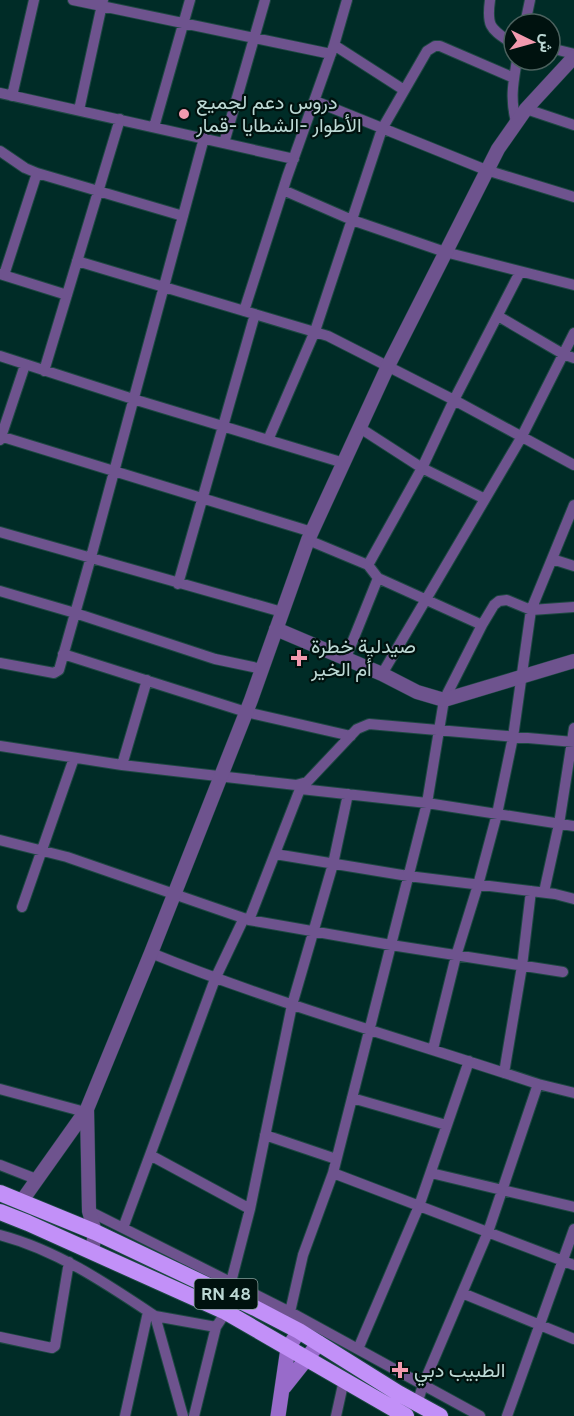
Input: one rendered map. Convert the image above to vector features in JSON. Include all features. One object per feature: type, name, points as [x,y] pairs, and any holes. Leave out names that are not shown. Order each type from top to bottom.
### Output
[{"type":"highway","name":"RN 48","points":[[0,1193],[95,1233],[299,1331],[412,1410]]},
{"type":"highway","name":"RN 48","points":[[0,1212],[92,1252],[230,1297],[288,1348],[344,1380],[412,1410],[440,1416]]},
{"type":"main road","points":[[278,1416],[288,1348],[299,1331]]},
{"type":"main road","points":[[284,1387],[319,1343]]},
{"type":"street","points":[[12,96],[34,0]]},
{"type":"street","points":[[73,0],[102,3],[254,39],[332,50],[404,90]]},
{"type":"street","points":[[154,127],[190,0]]},
{"type":"street","points":[[224,143],[265,0]]},
{"type":"street","points":[[178,584],[222,426],[249,312],[283,190],[347,0]]},
{"type":"street","points":[[490,0],[489,21],[493,30],[502,36]]},
{"type":"street","points":[[79,110],[102,3]]},
{"type":"street","points":[[268,440],[315,331],[382,129],[427,51],[435,46],[514,78]]},
{"type":"street","points":[[21,1202],[86,1110],[246,712],[310,536],[388,366],[486,170],[516,122],[574,55]]},
{"type":"street","points":[[515,72],[511,103],[516,122]]},
{"type":"street","points":[[0,93],[294,159]]},
{"type":"street","points":[[315,100],[486,170],[574,197]]},
{"type":"street","points":[[526,109],[574,125]]},
{"type":"street","points":[[44,371],[120,119]]},
{"type":"street","points":[[0,663],[54,673],[59,670],[204,138]]},
{"type":"street","points":[[0,151],[25,168],[37,173],[183,216]]},
{"type":"street","points":[[37,173],[2,274],[67,295]]},
{"type":"street","points":[[283,190],[352,220],[445,252],[574,285]]},
{"type":"street","points":[[77,261],[335,338],[574,465]]},
{"type":"street","points":[[368,565],[422,468],[520,272]]},
{"type":"street","points":[[498,316],[563,354],[574,358]]},
{"type":"street","points":[[382,675],[521,438],[574,333]]},
{"type":"street","points":[[0,356],[344,463]]},
{"type":"street","points":[[25,365],[0,438],[114,471],[310,536],[368,565],[378,578],[482,625]]},
{"type":"street","points":[[360,428],[422,468],[485,499]]},
{"type":"street","points":[[433,1049],[456,956],[497,814],[513,737],[531,610],[574,505]]},
{"type":"street","points":[[0,532],[282,612]]},
{"type":"street","points":[[552,559],[574,566]]},
{"type":"street","points":[[345,660],[378,578]]},
{"type":"street","points":[[0,591],[214,659],[262,669]]},
{"type":"street","points":[[290,1312],[303,1255],[333,1173],[427,803],[444,700],[482,625],[499,601],[507,600],[531,610],[574,607]]},
{"type":"street","points":[[276,629],[417,692],[444,700],[574,661]]},
{"type":"street","points":[[63,654],[246,712],[351,736]]},
{"type":"street","points":[[122,765],[147,680]]},
{"type":"street","points":[[123,1228],[215,979],[247,919],[302,786],[357,729],[369,724],[439,732],[573,742]]},
{"type":"street","points":[[544,892],[559,824],[574,728]]},
{"type":"street","points":[[0,746],[122,765],[221,775],[427,803],[574,826]]},
{"type":"street","points":[[22,908],[74,758]]},
{"type":"street","points":[[194,1416],[216,1327],[230,1297],[292,1005],[333,864],[348,794]]},
{"type":"street","points":[[0,840],[42,851],[247,919],[456,956],[563,972]]},
{"type":"street","points":[[275,854],[408,876],[565,895],[574,899]]},
{"type":"street","points":[[504,1073],[522,966],[531,891]]},
{"type":"street","points":[[151,953],[215,979],[292,1005],[538,1084],[574,1093]]},
{"type":"street","points":[[358,1349],[419,1206],[469,1061]]},
{"type":"street","points":[[412,1410],[488,1232],[538,1084]]},
{"type":"street","points":[[0,1089],[86,1110]]},
{"type":"street","points":[[352,1098],[446,1125]]},
{"type":"street","points":[[86,1110],[89,1211],[95,1233],[92,1252]]},
{"type":"street","points":[[265,1135],[336,1160]]},
{"type":"street","points":[[150,1155],[250,1209]]},
{"type":"street","points":[[0,1165],[36,1179]]},
{"type":"street","points":[[333,1173],[574,1265]]},
{"type":"street","points":[[431,1173],[574,1207]]},
{"type":"street","points":[[89,1211],[123,1228],[230,1297],[290,1312],[480,1416]]},
{"type":"street","points":[[507,1416],[574,1229]]},
{"type":"street","points":[[0,1235],[69,1262],[152,1314],[216,1327]]},
{"type":"street","points":[[0,1337],[52,1348],[55,1346],[69,1262]]},
{"type":"street","points":[[462,1293],[574,1339]]},
{"type":"street","points":[[125,1416],[152,1314]]},
{"type":"street","points":[[152,1314],[183,1416]]},
{"type":"street","points":[[336,1416],[344,1380]]},
{"type":"place","name":"دروس دعم لجميع الأطوار -الشطايا -قمار","points":[[184,114]]},
{"type":"place","name":"صيدلية خطرة أم الخير","points":[[299,658]]},
{"type":"place","name":"الطبيب دبي","points":[[400,1370]]}]
